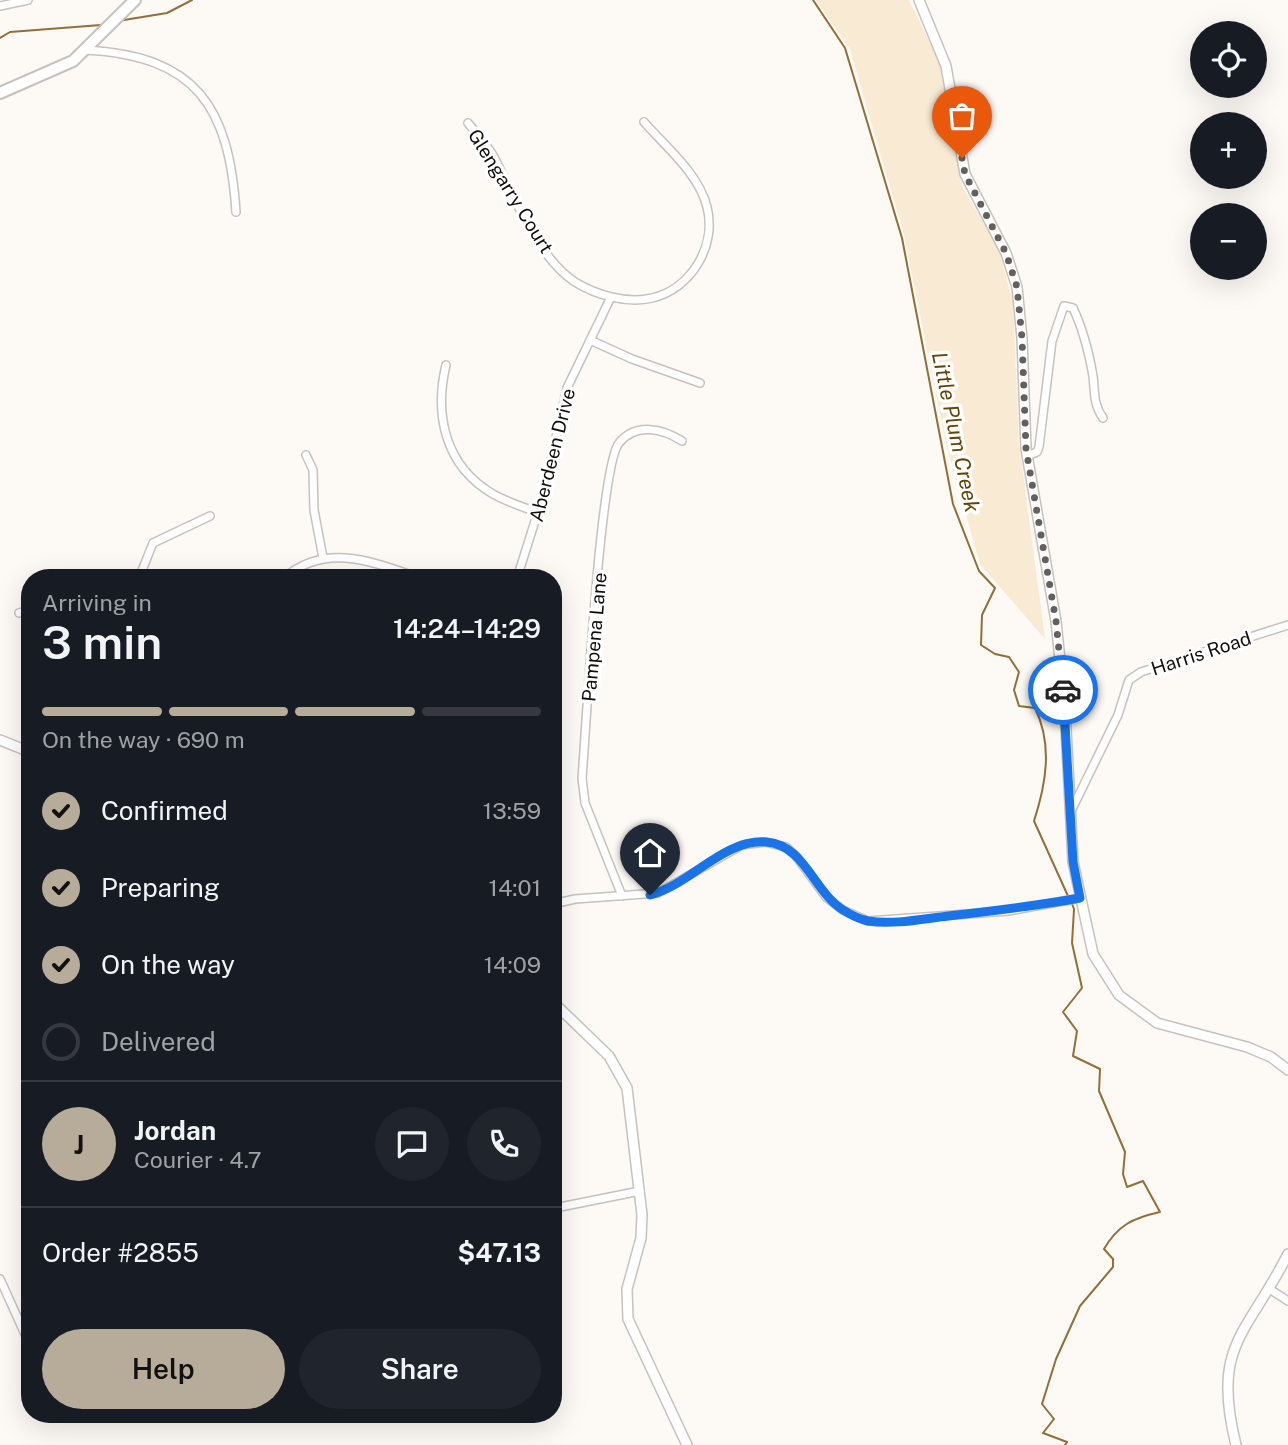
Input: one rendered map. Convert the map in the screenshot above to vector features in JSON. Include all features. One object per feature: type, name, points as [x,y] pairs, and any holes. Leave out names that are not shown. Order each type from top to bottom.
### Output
[{"type":"main road","points":[[0,93],[73,61],[131,2]]},
{"type":"street","points":[[0,6],[28,0]]},
{"type":"street","points":[[919,0],[946,66],[965,174],[1006,253],[1017,287],[1027,456],[1056,621],[1077,898],[1093,954],[1101,971],[1133,1008],[1157,1023],[1271,1057],[1288,1070]]},
{"type":"street","points":[[86,50],[127,53],[156,62],[190,82],[209,103],[227,145],[236,212]]},
{"type":"street","name":"Glengarry Court","points":[[468,123],[494,156],[515,204],[564,273],[586,287],[611,297],[643,300],[670,291],[695,268],[707,242],[708,209],[699,188],[644,122]]},
{"type":"street","name":"Aberdeen Drive","points":[[520,569],[538,513],[561,406],[611,297]]},
{"type":"street","points":[[1027,456],[1037,452],[1039,447],[1052,341],[1063,306],[1073,307],[1076,314],[1088,352],[1093,394],[1103,418]]},
{"type":"street","points":[[590,340],[632,359],[700,383]]},
{"type":"street","points":[[446,365],[439,393],[440,417],[459,464],[493,495],[538,513]]},
{"type":"street","name":"Pampena Lane","points":[[622,896],[585,803],[582,778],[604,511],[613,453],[619,443],[646,429],[658,430],[682,441]]},
{"type":"street","points":[[306,455],[313,470],[314,510],[323,558]]},
{"type":"street","points":[[143,569],[153,543],[210,516]]},
{"type":"street","points":[[296,569],[323,558],[353,557],[391,569]]},
{"type":"street","name":"Harris Road","points":[[1072,809],[1118,715],[1129,680],[1141,672],[1288,625]]},
{"type":"street","points":[[0,740],[21,748]]},
{"type":"street","points":[[562,902],[665,891],[742,845],[765,842],[786,847],[796,856],[826,897],[843,910],[868,921],[1009,911],[1077,898]]},
{"type":"street","points":[[562,1016],[596,1041],[621,1073],[632,1116],[640,1191],[641,1238],[627,1289],[628,1319],[687,1445]]},
{"type":"street","points":[[562,1206],[607,1195],[640,1191]]},
{"type":"street","points":[[1236,1445],[1228,1402],[1230,1358],[1238,1335],[1288,1255]]},
{"type":"street","points":[[0,1279],[21,1325]]},
{"type":"street","points":[[1268,1288],[1288,1301]]},
{"type":"shaded area","points":[[816,0],[909,0],[939,61],[962,186],[998,248],[1013,302],[1019,444],[1045,639],[980,564],[947,448],[903,230],[850,49]]},
{"type":"waterway","points":[[124,20],[167,13],[192,0]]},
{"type":"waterway","name":"Little Plum Creek","points":[[813,0],[845,48],[902,238],[953,504],[979,571],[995,588],[982,615],[981,645],[995,654],[1009,657],[1019,672],[1014,690],[1019,706],[1035,708],[1041,722],[1046,764],[1034,821],[1068,896]]},
{"type":"waterway","points":[[0,38],[10,32],[101,25]]},
{"type":"waterway","name":"Little Plum Creek","points":[[1065,1445],[1067,1442],[1043,1433],[1054,1419],[1042,1404],[1056,1359],[1080,1306],[1113,1267],[1113,1259],[1104,1249],[1109,1241],[1127,1224],[1160,1212],[1143,1181],[1127,1187],[1123,1174],[1125,1152],[1099,1091],[1100,1069],[1073,1056],[1077,1031],[1063,1012],[1082,988],[1072,943],[1074,909],[1071,901]]},
{"type":"way so far","points":[[962,158],[965,174],[1006,253],[1017,287],[1022,338],[1026,449],[1056,621],[1063,690]]},
{"type":"route","points":[[650,895],[665,891],[742,845],[765,842],[786,847],[805,867],[826,897],[857,918],[868,921],[1009,911],[1080,898],[1073,862],[1063,690]]}]
